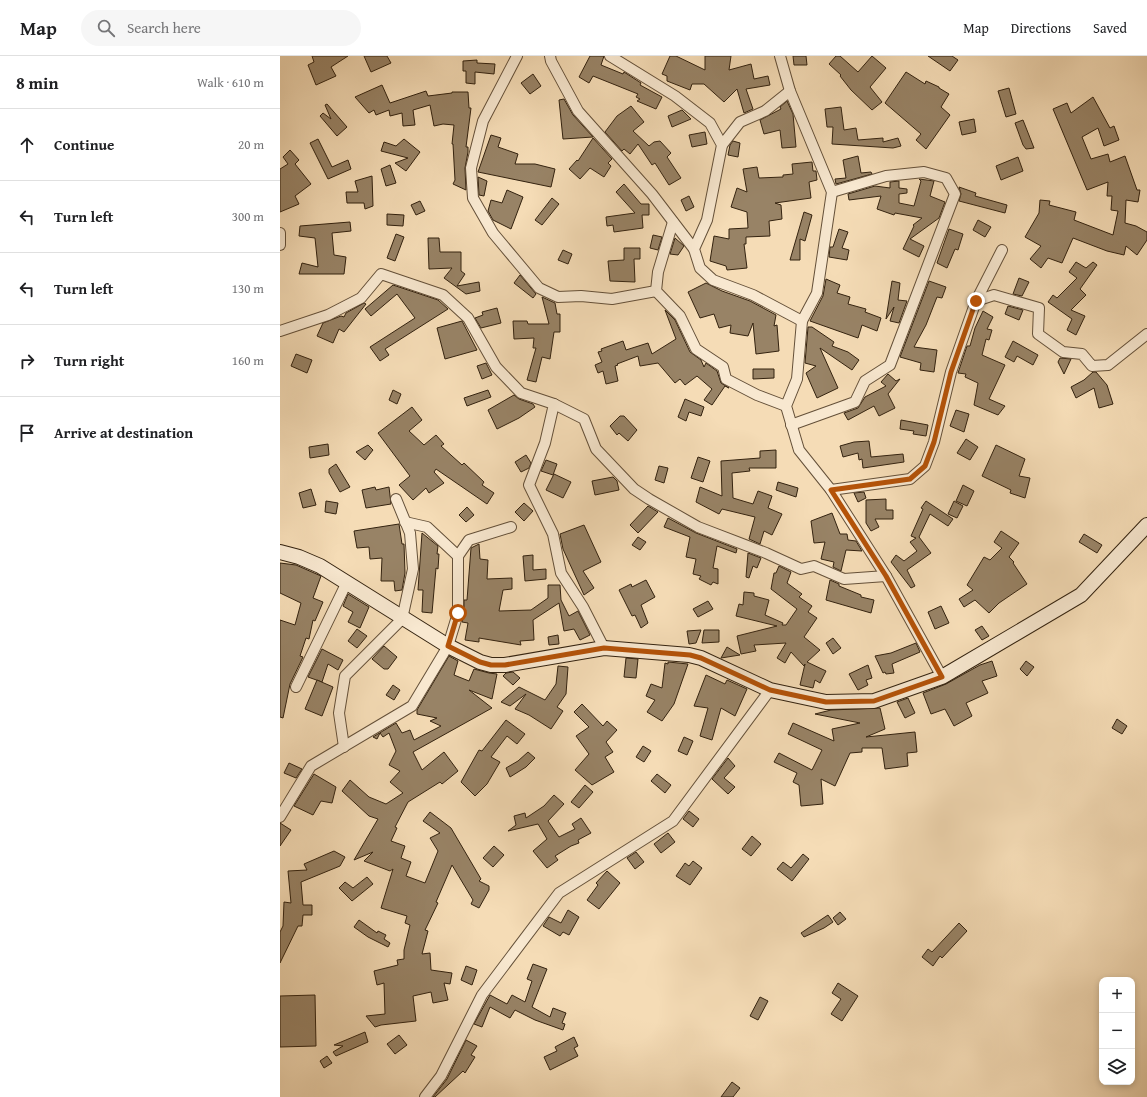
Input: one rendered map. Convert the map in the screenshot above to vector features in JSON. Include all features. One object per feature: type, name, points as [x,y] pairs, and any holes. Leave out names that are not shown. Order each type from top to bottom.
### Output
[{"type":"main road","points":[[280,552],[299,557],[320,566],[347,582],[402,619],[448,646],[491,665],[505,665],[604,648],[690,655],[701,658],[770,690],[826,702],[874,701],[942,677],[1081,595],[1147,525]]},
{"type":"street","points":[[517,56],[483,121],[471,168],[473,198],[493,234],[539,288],[558,297],[582,296],[612,299],[656,291]]},
{"type":"street","points":[[550,56],[551,61],[578,111],[652,194],[694,249],[700,268],[713,280],[753,295],[802,321]]},
{"type":"street","points":[[610,56],[675,96],[710,123],[722,145]]},
{"type":"street","points":[[780,56],[790,91],[832,192],[817,293],[802,321],[797,379],[786,406],[799,450],[831,490],[886,576],[942,677]]},
{"type":"street","points":[[694,249],[707,220],[722,145],[740,122],[765,110],[790,91]]},
{"type":"street","points":[[791,425],[855,402],[865,381],[890,364],[955,194],[946,178],[924,172],[886,176],[832,192]]},
{"type":"street","points":[[673,222],[658,272],[656,291],[680,316],[696,349],[723,367],[726,379],[757,395],[786,406]]},
{"type":"street","points":[[280,233],[280,245]]},
{"type":"street","points":[[831,490],[910,479],[925,466],[934,442],[951,372],[976,301],[1002,250]]},
{"type":"street","points":[[280,331],[328,315],[361,298],[382,274],[443,295],[468,318],[496,367],[520,393],[554,404],[584,418],[596,449],[634,489],[649,499],[698,527],[801,569],[814,566],[844,579],[886,576]]},
{"type":"street","points":[[976,301],[994,295],[1039,308],[1038,334],[1063,352],[1082,354],[1092,366],[1108,364],[1147,334]]},
{"type":"street","points":[[554,404],[545,443],[529,485],[553,534],[561,573],[583,607],[604,648]]},
{"type":"street","points":[[344,747],[339,713],[345,676],[402,619],[414,569],[410,532],[396,499]]},
{"type":"street","points":[[405,522],[427,527],[458,556]]},
{"type":"street","points":[[280,817],[311,766],[412,706],[448,646],[458,613],[458,556],[469,540],[511,527]]},
{"type":"street","points":[[296,687],[347,582]]},
{"type":"street","points":[[425,1097],[441,1076],[482,995],[559,893],[673,821],[770,690]]},
{"type":"building","points":[[312,56],[348,56],[331,67],[336,76],[316,85],[308,65],[314,62]]},
{"type":"building","points":[[364,56],[387,56],[391,63],[371,72]]},
{"type":"building","points":[[590,56],[604,56],[601,65],[623,74],[624,72],[641,83],[640,85],[662,97],[656,109],[637,101],[640,99],[636,97],[638,94],[593,76],[589,83],[579,77]]},
{"type":"building","points":[[670,56],[676,56],[705,70],[705,56],[731,56],[729,70],[751,64],[754,79],[768,76],[770,85],[746,89],[753,109],[744,113],[737,89],[724,102],[704,84],[692,84],[690,90],[667,81],[667,76],[662,74]]},
{"type":"building","points":[[793,56],[806,56],[807,65],[794,65]]},
{"type":"building","points":[[836,56],[840,56],[858,72],[872,56],[886,68],[870,87],[882,102],[872,110],[851,90],[840,76],[841,75],[829,64]]},
{"type":"building","points":[[928,56],[952,56],[958,60],[950,71]]},
{"type":"building","points":[[477,60],[477,63],[495,64],[494,74],[475,72],[475,84],[466,83],[466,71],[463,71],[463,61]]},
{"type":"building","points":[[906,72],[925,84],[926,81],[949,94],[941,107],[950,115],[926,149],[916,140],[921,134],[885,103]]},
{"type":"building","points":[[533,74],[541,86],[530,94],[521,83]]},
{"type":"building","points":[[382,85],[390,103],[426,91],[428,96],[452,92],[468,92],[469,108],[471,108],[466,147],[468,147],[468,152],[465,168],[466,190],[453,184],[455,180],[452,144],[454,125],[443,124],[434,126],[430,105],[413,110],[415,125],[403,126],[402,113],[390,116],[389,110],[376,115],[374,110],[369,113],[355,97]]},
{"type":"building","points":[[1009,88],[1016,114],[1006,117],[998,91]]},
{"type":"building","points":[[1093,97],[1110,128],[1114,126],[1119,140],[1104,146],[1098,128],[1082,137],[1091,159],[1108,154],[1110,162],[1125,156],[1137,190],[1140,190],[1138,202],[1126,200],[1125,223],[1136,226],[1147,232],[1147,240],[1137,255],[1126,246],[1124,255],[1107,251],[1073,238],[1062,263],[1048,258],[1041,268],[1030,259],[1041,246],[1025,237],[1039,213],[1040,200],[1050,201],[1049,205],[1076,212],[1074,220],[1113,235],[1118,211],[1111,210],[1112,196],[1107,196],[1108,182],[1087,190],[1053,109],[1067,103],[1071,113]]},
{"type":"building","points":[[564,99],[573,115],[593,137],[563,139],[559,100]]},
{"type":"building","points":[[787,101],[793,114],[796,147],[782,148],[780,130],[764,134],[760,120],[781,109],[780,107]]},
{"type":"building","points":[[327,104],[347,127],[337,136],[320,116],[323,113],[331,119],[325,105]]},
{"type":"building","points":[[631,106],[644,122],[633,131],[649,146],[654,142],[660,141],[671,153],[667,157],[681,178],[669,185],[655,163],[652,165],[638,144],[630,154],[624,149],[622,151],[605,132],[617,116]]},
{"type":"building","points":[[841,107],[844,130],[856,128],[858,140],[883,138],[883,142],[898,138],[901,146],[893,148],[832,144],[833,127],[827,127],[825,109]]},
{"type":"building","points":[[682,110],[691,119],[672,127],[668,116]]},
{"type":"building","points":[[974,119],[976,132],[962,135],[959,122]]},
{"type":"building","points":[[1023,120],[1034,148],[1026,149],[1023,145],[1015,123]]},
{"type":"building","points":[[705,132],[707,144],[692,147],[689,135]]},
{"type":"building","points":[[491,135],[501,138],[498,147],[518,154],[515,164],[535,164],[555,169],[551,187],[478,172]]},
{"type":"building","points":[[593,138],[612,159],[608,163],[611,166],[604,177],[590,168],[580,179],[569,169],[577,160],[578,161]]},
{"type":"building","points":[[318,139],[332,167],[348,160],[351,169],[328,179],[310,143]]},
{"type":"building","points":[[404,139],[420,152],[406,171],[395,163],[408,158],[381,151],[384,142],[396,146]]},
{"type":"building","points":[[733,141],[740,143],[738,157],[728,155],[730,145]]},
{"type":"building","points":[[290,150],[299,160],[295,164],[311,184],[295,196],[299,204],[280,212],[280,169],[288,164],[283,157]]},
{"type":"building","points":[[858,156],[861,173],[871,172],[872,174],[836,184],[835,179],[846,178],[843,160]]},
{"type":"building","points":[[1018,157],[1023,171],[1001,180],[996,166]]},
{"type":"building","points":[[812,162],[813,171],[816,171],[817,180],[809,182],[811,198],[775,203],[781,205],[782,219],[769,221],[770,236],[746,237],[746,244],[744,244],[747,268],[727,270],[726,266],[710,261],[714,236],[729,239],[729,229],[748,228],[747,212],[731,207],[737,188],[747,192],[743,169],[757,167],[759,178],[783,177],[783,175],[793,174],[792,164]]},
{"type":"building","points":[[390,165],[396,183],[386,186],[381,169]]},
{"type":"building","points":[[372,176],[373,206],[365,209],[364,203],[347,203],[346,192],[358,192],[355,181]]},
{"type":"building","points":[[478,177],[487,181],[484,196],[479,195]]},
{"type":"building","points":[[919,179],[934,181],[930,196],[945,202],[939,218],[910,239],[924,246],[919,257],[903,249],[914,226],[913,225],[922,218],[895,213],[894,215],[877,209],[881,196],[849,200],[848,194],[875,186],[890,188],[890,182],[899,181],[899,188],[907,189],[907,193],[899,194],[899,203],[914,206],[921,181]]},
{"type":"building","points":[[624,184],[641,204],[649,204],[649,215],[642,215],[643,228],[614,232],[613,225],[607,226],[606,217],[635,213],[616,192]]},
{"type":"building","points":[[959,187],[976,193],[975,196],[1007,205],[1005,213],[959,201],[961,194]]},
{"type":"building","points":[[507,190],[523,197],[511,229],[493,220],[488,211],[491,200],[502,203]]},
{"type":"building","points":[[689,196],[694,207],[686,211],[681,200]]},
{"type":"building","points":[[552,198],[559,204],[542,225],[535,220]]},
{"type":"building","points":[[420,201],[425,211],[416,215],[411,205]]},
{"type":"building","points":[[804,212],[812,215],[805,241],[800,239],[800,260],[790,260]]},
{"type":"building","points":[[387,214],[404,215],[403,226],[387,225]]},
{"type":"building","points":[[978,220],[991,227],[985,237],[973,230]]},
{"type":"building","points":[[350,222],[351,231],[332,233],[334,255],[346,257],[344,274],[299,274],[302,263],[318,267],[315,238],[299,236],[300,226]]},
{"type":"building","points":[[839,229],[848,232],[842,248],[849,250],[847,260],[829,257],[830,247],[833,247]]},
{"type":"building","points":[[949,229],[963,234],[958,250],[955,249],[947,268],[937,263]]},
{"type":"building","points":[[396,234],[404,237],[395,261],[387,258]]},
{"type":"building","points":[[653,235],[662,237],[658,250],[650,248]]},
{"type":"building","points":[[428,238],[439,238],[440,252],[461,252],[461,271],[465,274],[457,286],[479,282],[480,291],[466,294],[444,278],[452,268],[429,269]]},
{"type":"building","points":[[675,238],[684,246],[678,255],[670,254]]},
{"type":"building","points":[[624,248],[640,248],[640,259],[634,259],[635,282],[610,281],[608,261],[624,260]]},
{"type":"building","points":[[563,250],[572,254],[568,264],[558,260]]},
{"type":"building","points":[[1076,262],[1086,268],[1093,262],[1097,265],[1080,289],[1086,295],[1071,310],[1085,316],[1076,335],[1067,330],[1072,319],[1048,302],[1053,295],[1057,298],[1077,278],[1069,272]]},
{"type":"building","points":[[520,275],[536,294],[533,298],[514,283]]},
{"type":"building","points":[[1019,278],[1029,282],[1022,296],[1013,294]]},
{"type":"building","points":[[826,279],[840,285],[837,293],[850,297],[848,304],[866,309],[865,312],[881,318],[877,331],[862,325],[858,338],[810,321],[823,296]]},
{"type":"building","points":[[892,281],[900,283],[898,300],[907,301],[899,323],[890,321],[894,307],[886,319]]},
{"type":"building","points":[[929,281],[946,287],[942,298],[937,297],[926,325],[914,347],[937,350],[934,372],[920,370],[921,363],[900,357]]},
{"type":"building","points":[[706,283],[722,291],[750,301],[776,315],[774,326],[777,325],[779,351],[756,354],[753,323],[748,336],[730,333],[731,325],[719,328],[714,314],[700,318],[688,292]]},
{"type":"building","points":[[393,285],[438,300],[448,309],[385,349],[389,355],[380,361],[370,347],[415,318],[397,294],[371,316],[365,309]]},
{"type":"building","points":[[542,297],[555,303],[557,314],[560,314],[560,332],[554,332],[550,359],[542,357],[536,382],[527,380],[536,348],[533,348],[534,338],[514,339],[513,321],[527,321],[528,324],[549,324]]},
{"type":"building","points":[[364,303],[366,304],[344,332],[339,329],[333,343],[317,336],[323,323],[341,316],[344,317],[346,313]]},
{"type":"building","points":[[1008,306],[1023,310],[1019,320],[1005,314]]},
{"type":"building","points":[[497,308],[501,323],[481,328],[475,318],[483,315],[482,312]]},
{"type":"building","points":[[665,310],[675,320],[690,352],[701,360],[704,367],[706,363],[717,371],[721,383],[729,388],[725,386],[712,405],[704,400],[712,389],[697,376],[685,385],[680,379],[675,383],[658,363],[640,366],[638,356],[615,366],[618,381],[606,384],[603,371],[598,373],[595,365],[602,362],[598,352],[602,351],[601,349],[623,341],[626,350],[648,343],[652,354],[676,339]]},
{"type":"building","points":[[983,311],[993,317],[987,329],[992,330],[989,340],[986,339],[982,355],[1005,365],[989,399],[1005,406],[998,415],[974,405],[978,383],[965,377],[966,374],[958,373],[967,346],[970,346],[975,328]]},
{"type":"building","points":[[462,321],[477,350],[445,359],[437,328]]},
{"type":"building","points":[[808,327],[812,327],[834,342],[832,346],[848,352],[859,360],[852,370],[820,348],[838,388],[817,398],[806,373],[816,366],[805,363]]},
{"type":"building","points":[[1013,341],[1038,355],[1033,365],[1017,356],[1014,362],[1005,357]]},
{"type":"building","points":[[296,354],[312,360],[307,373],[291,366]]},
{"type":"building","points":[[1060,358],[1071,359],[1064,374],[1058,362]]},
{"type":"building","points":[[486,363],[492,375],[482,379],[477,366]]},
{"type":"building","points":[[753,369],[774,369],[774,378],[753,379]]},
{"type":"building","points":[[1093,372],[1096,372],[1107,385],[1113,404],[1099,408],[1094,388],[1076,398],[1071,387],[1084,380]]},
{"type":"building","points":[[888,374],[896,381],[900,379],[888,394],[895,408],[879,416],[874,406],[848,420],[844,413],[858,408],[865,397],[886,386],[881,382]]},
{"type":"building","points":[[393,390],[401,394],[397,404],[389,400]]},
{"type":"building","points":[[488,390],[491,397],[467,406],[464,398]]},
{"type":"building","points":[[514,395],[519,399],[533,404],[535,407],[519,418],[497,429],[488,410]]},
{"type":"building","points":[[685,399],[704,407],[701,416],[689,412],[686,421],[678,417]]},
{"type":"building","points":[[412,407],[422,420],[409,431],[424,445],[436,435],[444,444],[441,446],[462,465],[464,463],[484,482],[482,485],[494,493],[487,504],[436,469],[434,472],[444,483],[429,493],[426,488],[413,500],[399,485],[410,476],[378,433]]},
{"type":"building","points":[[956,410],[969,414],[964,432],[950,426]]},
{"type":"building","points":[[620,416],[624,416],[637,430],[628,441],[619,433],[617,435],[610,426]]},
{"type":"building","points":[[901,420],[928,425],[926,436],[913,434],[914,431],[900,429]]},
{"type":"building","points":[[966,439],[978,447],[970,460],[957,453]]},
{"type":"building","points":[[869,441],[871,457],[903,454],[904,462],[863,468],[862,459],[859,460],[858,453],[843,457],[840,446],[854,442]]},
{"type":"building","points":[[328,444],[329,455],[310,458],[309,447]]},
{"type":"building","points":[[368,445],[373,450],[365,460],[356,452]]},
{"type":"building","points":[[996,445],[1025,459],[1019,476],[1030,478],[1025,498],[1010,493],[1011,490],[982,476]]},
{"type":"building","points":[[776,450],[776,468],[749,468],[750,471],[732,473],[733,498],[753,504],[758,491],[772,496],[768,508],[782,514],[772,535],[764,531],[760,544],[749,539],[755,517],[722,509],[719,514],[696,502],[700,487],[722,496],[721,461],[760,458],[760,451]]},
{"type":"building","points":[[526,455],[531,463],[529,468],[521,472],[515,462]]},
{"type":"building","points":[[698,457],[710,461],[703,482],[691,478]]},
{"type":"building","points":[[546,460],[557,464],[553,475],[541,471]]},
{"type":"building","points":[[336,464],[350,487],[340,492],[329,473],[329,469]]},
{"type":"building","points":[[659,466],[668,468],[664,483],[655,480]]},
{"type":"building","points":[[554,474],[571,482],[563,498],[546,490]]},
{"type":"building","points":[[613,477],[617,481],[619,490],[595,495],[592,481]]},
{"type":"building","points":[[778,482],[798,488],[796,497],[776,490]]},
{"type":"building","points":[[963,485],[974,491],[967,506],[956,501]]},
{"type":"building","points":[[375,487],[376,490],[389,487],[391,504],[366,508],[362,490]]},
{"type":"building","points":[[311,489],[316,505],[303,508],[299,493]]},
{"type":"building","points":[[864,492],[866,498],[858,502],[854,493]]},
{"type":"building","points":[[886,499],[886,510],[893,510],[893,519],[875,519],[879,527],[871,531],[866,523],[866,500]]},
{"type":"building","points":[[326,501],[338,503],[336,514],[325,512]]},
{"type":"building","points":[[926,501],[953,519],[948,526],[930,514],[919,537],[931,553],[907,570],[915,586],[911,588],[891,562],[896,555],[904,561],[917,551],[910,542],[916,538],[911,536],[923,509],[921,508]]},
{"type":"building","points":[[954,501],[963,506],[957,518],[948,514]]},
{"type":"building","points":[[524,503],[533,511],[524,521],[515,512]]},
{"type":"building","points":[[648,506],[658,512],[638,533],[630,525]]},
{"type":"building","points":[[467,507],[474,515],[466,522],[459,515]]},
{"type":"building","points":[[832,513],[840,534],[847,534],[848,540],[856,541],[862,551],[846,550],[841,571],[833,567],[834,562],[821,559],[825,542],[814,543],[811,521]]},
{"type":"building","points":[[668,518],[696,533],[737,549],[736,553],[717,546],[713,568],[718,569],[718,584],[713,582],[711,585],[699,579],[701,576],[693,574],[696,559],[686,557],[690,537],[664,527]]},
{"type":"building","points":[[399,524],[402,544],[404,544],[405,573],[402,590],[395,591],[394,581],[381,581],[382,558],[370,559],[369,547],[357,548],[354,531]]},
{"type":"building","points":[[584,525],[601,562],[583,571],[594,588],[584,595],[563,549],[560,534]]},
{"type":"building","points":[[1001,531],[1019,543],[1009,557],[1014,562],[1013,563],[1027,584],[999,603],[989,613],[975,600],[964,607],[959,599],[973,590],[967,585],[984,557],[990,560],[1002,548],[994,542]]},
{"type":"building","points":[[422,533],[438,546],[437,554],[439,554],[438,569],[436,568],[432,613],[422,612],[423,590],[418,590]]},
{"type":"building","points":[[1084,534],[1102,545],[1097,553],[1079,542]]},
{"type":"building","points":[[638,537],[646,542],[640,550],[632,545]]},
{"type":"building","points":[[479,544],[480,559],[488,560],[487,579],[512,578],[512,589],[503,590],[499,611],[531,610],[548,598],[548,585],[560,585],[561,600],[569,616],[578,611],[590,635],[580,640],[574,629],[564,631],[559,603],[533,620],[534,640],[520,641],[521,645],[479,638],[479,642],[465,640],[468,623],[462,622],[464,600],[467,600],[471,548]]},
{"type":"building","points":[[748,553],[761,558],[757,568],[753,566],[749,578],[746,577]]},
{"type":"building","points":[[533,555],[533,570],[546,569],[546,579],[525,581],[523,556]]},
{"type":"building","points":[[280,563],[296,565],[321,576],[313,598],[323,602],[315,621],[313,620],[309,639],[306,638],[300,656],[303,657],[290,684],[283,718],[280,717],[280,620],[295,625],[301,603],[280,593]]},
{"type":"building","points":[[779,566],[791,572],[787,583],[802,594],[799,597],[812,606],[808,612],[817,618],[804,637],[820,650],[807,662],[826,671],[820,683],[815,680],[813,688],[800,685],[805,664],[804,666],[791,652],[785,663],[777,658],[786,643],[754,645],[756,651],[741,654],[737,636],[777,626],[736,616],[739,604],[743,605],[744,592],[754,593],[754,596],[769,600],[765,615],[783,623],[782,625],[786,625],[797,609],[771,589],[774,573],[776,573]]},
{"type":"building","points":[[646,580],[655,597],[641,605],[648,623],[641,628],[635,615],[632,616],[619,590],[631,584],[632,587]]},
{"type":"building","points":[[830,580],[839,584],[839,586],[861,595],[861,597],[874,600],[871,613],[826,600]]},
{"type":"building","points":[[348,594],[369,607],[360,628],[348,622],[353,612],[343,606]]},
{"type":"building","points":[[708,601],[713,609],[698,617],[693,609]]},
{"type":"building","points":[[941,606],[949,623],[935,629],[928,612]]},
{"type":"building","points":[[982,626],[989,636],[982,640],[975,630]]},
{"type":"building","points":[[357,629],[367,636],[357,648],[348,641]]},
{"type":"building","points":[[701,630],[696,643],[689,644],[687,631]]},
{"type":"building","points":[[704,630],[719,630],[719,642],[702,643]]},
{"type":"building","points":[[558,635],[559,644],[549,645],[548,637]]},
{"type":"building","points":[[833,638],[841,648],[833,654],[826,643]]},
{"type":"building","points":[[916,643],[920,652],[892,664],[894,673],[883,673],[875,656],[891,653]]},
{"type":"building","points":[[384,646],[397,657],[388,669],[384,669],[372,659]]},
{"type":"building","points":[[727,647],[740,655],[721,658]]},
{"type":"building","points":[[322,649],[343,660],[338,670],[328,664],[322,682],[308,677]]},
{"type":"building","points":[[449,656],[458,661],[454,675],[469,681],[474,669],[497,674],[492,699],[469,690],[492,708],[413,752],[422,770],[444,752],[458,771],[442,784],[440,782],[408,802],[395,827],[397,828],[391,841],[405,846],[401,858],[411,862],[406,876],[425,883],[438,851],[430,838],[440,833],[423,821],[430,812],[451,828],[481,879],[479,881],[489,886],[489,890],[479,908],[471,904],[473,900],[452,865],[436,902],[438,903],[425,930],[428,931],[422,954],[430,953],[431,970],[452,973],[450,984],[444,983],[448,1000],[433,1003],[431,992],[413,996],[416,1021],[375,1027],[366,1016],[385,1014],[384,983],[377,985],[374,971],[398,965],[397,960],[404,959],[404,950],[410,925],[405,923],[407,916],[381,908],[393,869],[390,871],[364,861],[373,852],[354,860],[378,819],[369,816],[342,791],[350,780],[369,797],[386,804],[403,793],[390,782],[400,771],[389,765],[396,751],[389,733],[383,737],[380,733],[377,739],[373,737],[396,723],[402,733],[410,730],[414,740],[441,726],[430,721],[437,718],[417,714],[417,710]]},
{"type":"building","points":[[626,658],[638,659],[636,678],[624,677]]},
{"type":"building","points":[[992,661],[997,676],[982,681],[988,693],[966,703],[972,716],[954,726],[945,709],[931,714],[923,693],[946,684],[980,665]]},
{"type":"building","points":[[1026,661],[1034,667],[1027,676],[1020,669]]},
{"type":"building","points":[[668,662],[688,664],[674,704],[662,721],[647,712],[655,700],[646,696],[651,684],[662,688],[665,663],[668,664]]},
{"type":"building","points":[[868,665],[872,678],[866,680],[868,685],[858,690],[849,674]]},
{"type":"building","points":[[558,666],[568,667],[566,694],[557,707],[563,711],[551,729],[529,715],[515,709],[526,694],[510,706],[501,702],[519,687],[545,700],[556,684]]},
{"type":"building","points":[[513,672],[520,678],[513,685],[503,676],[506,673]]},
{"type":"building","points":[[706,675],[725,684],[727,680],[747,689],[735,716],[721,708],[712,740],[700,736],[708,708],[694,706]]},
{"type":"building","points":[[317,680],[333,687],[322,716],[305,709]]},
{"type":"building","points":[[393,685],[400,690],[394,700],[386,695]]},
{"type":"building","points":[[908,698],[915,713],[905,718],[897,702]]},
{"type":"building","points":[[582,704],[603,726],[607,721],[617,730],[606,742],[613,752],[605,757],[614,772],[592,785],[575,770],[589,754],[576,736],[589,727],[574,712]]},
{"type":"building","points":[[880,708],[885,729],[866,737],[915,732],[917,752],[907,753],[908,766],[885,769],[882,748],[862,748],[862,752],[850,753],[835,786],[821,779],[823,804],[801,806],[799,785],[793,782],[797,773],[774,762],[779,753],[812,770],[822,750],[788,734],[793,723],[834,741],[832,729],[860,723],[815,714],[831,710]]},
{"type":"building","points":[[1117,719],[1127,726],[1122,734],[1112,728]]},
{"type":"building","points":[[506,720],[525,734],[517,744],[507,736],[491,757],[500,762],[487,784],[475,796],[461,782],[479,750],[482,751]]},
{"type":"building","points":[[684,737],[693,741],[687,755],[678,751]]},
{"type":"building","points":[[643,746],[651,751],[644,762],[636,757]]},
{"type":"building","points":[[528,752],[535,758],[526,767],[510,777],[506,768],[518,761]]},
{"type":"building","points":[[728,758],[735,766],[724,778],[735,787],[728,794],[712,779]]},
{"type":"building","points":[[289,763],[302,769],[296,778],[284,773]]},
{"type":"building","points":[[314,774],[336,787],[332,803],[321,801],[313,815],[294,806]]},
{"type":"building","points":[[657,774],[671,785],[665,793],[651,781]]},
{"type":"building","points":[[585,785],[593,792],[579,808],[571,802]]},
{"type":"building","points":[[554,795],[564,804],[548,821],[559,837],[575,829],[572,824],[581,818],[591,833],[578,840],[579,843],[555,856],[558,860],[547,868],[533,851],[547,839],[538,824],[508,831],[516,825],[514,816],[525,813],[526,818],[544,806]]},
{"type":"building","points":[[689,811],[699,819],[693,827],[683,819]]},
{"type":"building","points":[[280,823],[291,830],[280,846]]},
{"type":"building","points":[[668,833],[675,842],[661,853],[654,844]]},
{"type":"building","points":[[752,836],[761,844],[751,856],[742,849]]},
{"type":"building","points":[[494,846],[504,855],[493,867],[483,858]]},
{"type":"building","points":[[334,851],[345,857],[340,866],[301,882],[303,905],[312,905],[312,915],[303,915],[302,926],[298,926],[280,963],[280,932],[283,926],[284,902],[291,903],[288,871],[307,870],[304,864]]},
{"type":"building","points":[[636,852],[644,862],[635,869],[627,858]]},
{"type":"building","points":[[803,854],[809,859],[792,881],[777,869],[783,862],[791,868]]},
{"type":"building","points":[[693,861],[702,868],[690,885],[676,876],[685,863],[689,866]]},
{"type":"building","points":[[607,871],[620,883],[599,909],[587,900],[598,885],[596,883]]},
{"type":"building","points":[[367,877],[373,884],[352,901],[339,888],[345,882],[353,888]]},
{"type":"building","points":[[568,910],[579,917],[569,935],[563,932],[560,936],[543,926],[549,917],[561,923]]},
{"type":"building","points":[[840,912],[846,919],[838,925],[833,918]]},
{"type":"building","points":[[828,915],[833,922],[804,937],[801,933]]},
{"type":"building","points":[[359,920],[377,933],[378,931],[386,935],[384,939],[390,943],[388,947],[368,937],[354,927]]},
{"type":"building","points":[[959,923],[967,931],[942,958],[940,956],[933,966],[922,957],[928,949],[932,952]]},
{"type":"building","points":[[533,964],[547,969],[532,1007],[550,1017],[553,1008],[566,1013],[562,1023],[565,1024],[563,1030],[535,1020],[515,1010],[510,1018],[490,1007],[482,1027],[474,1024],[490,995],[507,1004],[512,995],[525,1002],[532,981],[527,979]]},
{"type":"building","points":[[466,966],[477,970],[472,985],[461,980]]},
{"type":"building","points":[[838,983],[858,996],[842,1021],[831,1014],[841,999],[832,993]]},
{"type":"building","points":[[315,995],[316,1046],[280,1047],[280,996]]},
{"type":"building","points":[[760,997],[768,1001],[758,1020],[750,1016]]},
{"type":"building","points":[[365,1032],[368,1042],[336,1056],[333,1052],[343,1046],[334,1045]]},
{"type":"building","points":[[399,1035],[407,1045],[395,1054],[387,1044]]},
{"type":"building","points":[[574,1037],[578,1046],[574,1048],[578,1056],[550,1070],[544,1057],[557,1051],[555,1047]]},
{"type":"building","points":[[466,1040],[477,1046],[471,1055],[475,1057],[465,1073],[463,1071],[435,1097],[433,1097],[447,1079]]},
{"type":"building","points":[[327,1056],[332,1063],[324,1068],[320,1061]]},
{"type":"building","points":[[732,1082],[740,1088],[733,1097],[721,1097]]},
{"type":"route","points":[[458,613],[448,646],[480,662],[491,665],[505,665],[604,648],[690,655],[701,658],[770,690],[826,702],[874,701],[942,677],[886,576],[831,490],[910,479],[925,466],[934,442],[951,372],[976,301]]}]
